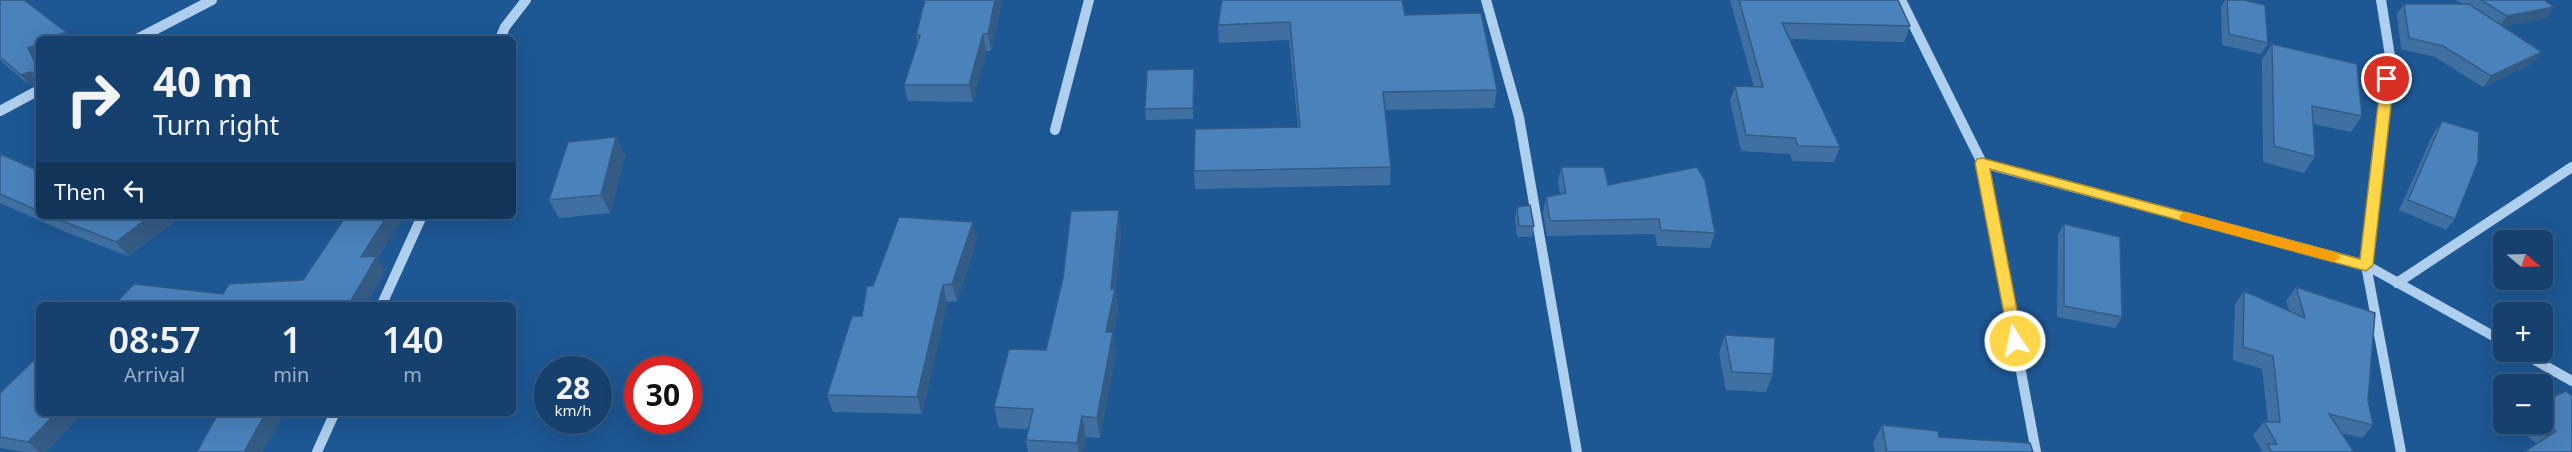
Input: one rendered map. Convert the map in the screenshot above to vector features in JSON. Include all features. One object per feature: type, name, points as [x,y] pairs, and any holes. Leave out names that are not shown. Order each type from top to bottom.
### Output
[{"type":"street","points":[[143,36],[212,0]]},
{"type":"street","points":[[501,36],[505,27],[526,0]]},
{"type":"street","points":[[1055,130],[1089,0]]},
{"type":"street","points":[[1485,0],[1519,117],[1577,452]]},
{"type":"street","points":[[1901,0],[1982,163],[2036,452]]},
{"type":"street","points":[[2381,0],[2390,56],[2366,265],[2401,452]]},
{"type":"street","points":[[0,111],[36,92]]},
{"type":"street","points":[[1982,163],[2366,265],[2493,336]]},
{"type":"street","points":[[2397,283],[2572,166]]},
{"type":"street","points":[[383,302],[421,219]]},
{"type":"street","points":[[2538,362],[2572,381]]},
{"type":"street","points":[[317,452],[333,416]]},
{"type":"building","points":[[0,0],[24,0],[66,32],[56,36],[36,36],[36,45],[28,48],[36,65],[36,75],[30,72],[21,75],[0,57]]},
{"type":"building","points":[[925,0],[995,0],[988,34],[983,34],[969,85],[904,85],[920,35],[916,35]]},
{"type":"building","points":[[1222,0],[1402,0],[1405,15],[1481,13],[1497,90],[1383,92],[1391,167],[1194,171],[1195,129],[1300,127],[1290,22],[1218,25]]},
{"type":"building","points":[[1739,0],[1898,0],[1910,26],[1782,23],[1840,147],[1798,146],[1795,138],[1746,135],[1735,86],[1763,87]]},
{"type":"building","points":[[2227,0],[2243,0],[2265,5],[2268,43],[2229,34]]},
{"type":"building","points":[[2481,0],[2544,0],[2554,7],[2507,16]]},
{"type":"building","points":[[2404,4],[2469,4],[2542,52],[2491,76],[2443,46],[2409,38]]},
{"type":"building","points":[[2272,44],[2357,64],[2362,116],[2312,106],[2315,157],[2274,146]]},
{"type":"building","points":[[1194,69],[1193,108],[1145,109],[1147,70]]},
{"type":"building","points":[[2442,121],[2479,132],[2478,162],[2455,219],[2408,200]]},
{"type":"building","points":[[616,137],[601,195],[549,200],[568,142]]},
{"type":"building","points":[[0,154],[36,170],[36,210],[0,194]]},
{"type":"building","points":[[1561,167],[1604,167],[1608,185],[1697,167],[1705,180],[1715,233],[1661,230],[1659,219],[1550,221],[1546,197],[1566,193]]},
{"type":"building","points":[[1530,205],[1534,226],[1519,226],[1517,207]]},
{"type":"building","points":[[1119,210],[1111,289],[1115,289],[1106,332],[1113,332],[1097,418],[1082,416],[1077,443],[1026,440],[1033,409],[994,407],[1009,349],[1046,350],[1063,278],[1071,211]]},
{"type":"building","points":[[899,217],[973,222],[952,284],[943,285],[917,397],[827,395],[852,316],[862,316],[867,286],[873,286]]},
{"type":"building","points":[[58,219],[146,219],[116,242]]},
{"type":"building","points":[[344,219],[385,219],[361,257],[377,256],[350,302],[117,302],[134,284],[223,294],[229,284],[303,280]]},
{"type":"building","points":[[2064,224],[2120,237],[2122,317],[2064,306]]},
{"type":"building","points":[[2296,287],[2375,313],[2368,400],[2373,425],[2329,414],[2354,452],[2272,452],[2267,444],[2277,444],[2264,422],[2280,422],[2273,356],[2243,347],[2244,291],[2305,318]]},
{"type":"building","points":[[1725,335],[1775,338],[1773,374],[1732,372]]},
{"type":"building","points":[[36,358],[36,416],[53,416],[28,442],[0,437],[0,393]]},
{"type":"building","points":[[2566,391],[2572,396],[2572,452],[2524,452],[2556,431],[2553,429],[2553,397]]},
{"type":"building","points":[[217,416],[264,416],[244,452],[197,452]]},
{"type":"building","points":[[1882,425],[1938,431],[1939,437],[2030,443],[2033,452],[1887,452]]},
{"type":"slow traffic","points":[[2186,217],[2334,257]]},
{"type":"route","points":[[2015,341],[1982,163],[2366,265],[2387,79]]}]
